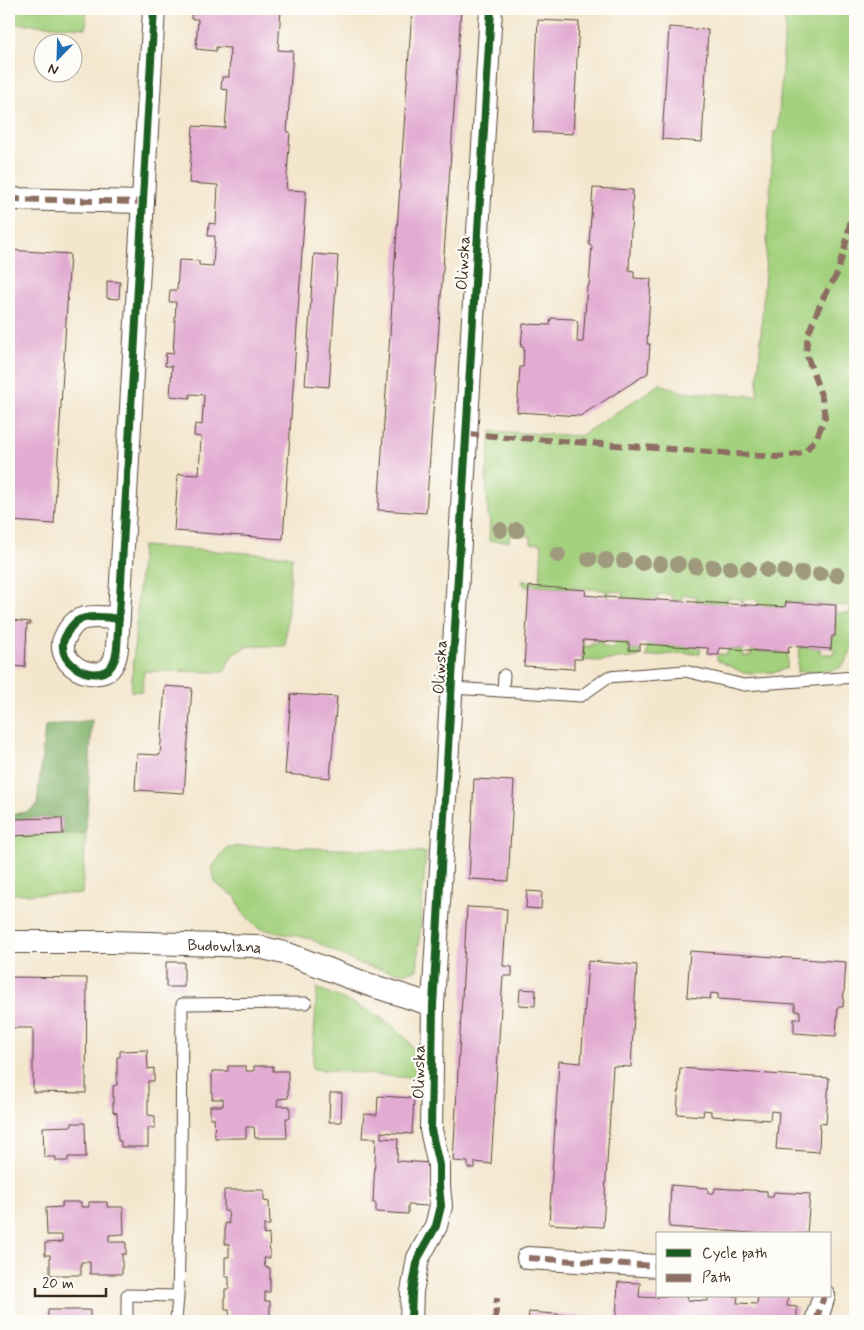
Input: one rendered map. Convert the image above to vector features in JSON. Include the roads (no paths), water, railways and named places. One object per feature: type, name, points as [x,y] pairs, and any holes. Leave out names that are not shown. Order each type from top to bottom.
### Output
[{"type":"street","points":[[119,619],[154,9]]},
{"type":"street","name":"Oliwska","points":[[411,1321],[412,1292],[418,1258],[436,1226],[441,1206],[439,1165],[432,1130],[433,1005],[491,9]]},
{"type":"street","points":[[9,198],[143,202]]},
{"type":"street","name":"Budowlana","points":[[9,942],[111,942],[255,946],[288,954],[367,984],[433,1005]]},
{"type":"street","points":[[528,1258],[656,1266]]},
{"type":"street","points":[[816,1321],[823,1298]]},
{"type":"lane","points":[[452,688],[581,696],[608,677],[686,671],[744,684],[855,677]]},
{"type":"lane","points":[[503,691],[504,675]]},
{"type":"lane","points":[[176,1321],[181,1177],[182,1004],[306,1003]]},
{"type":"lane","points":[[127,1321],[127,1295],[178,1296]]}]
